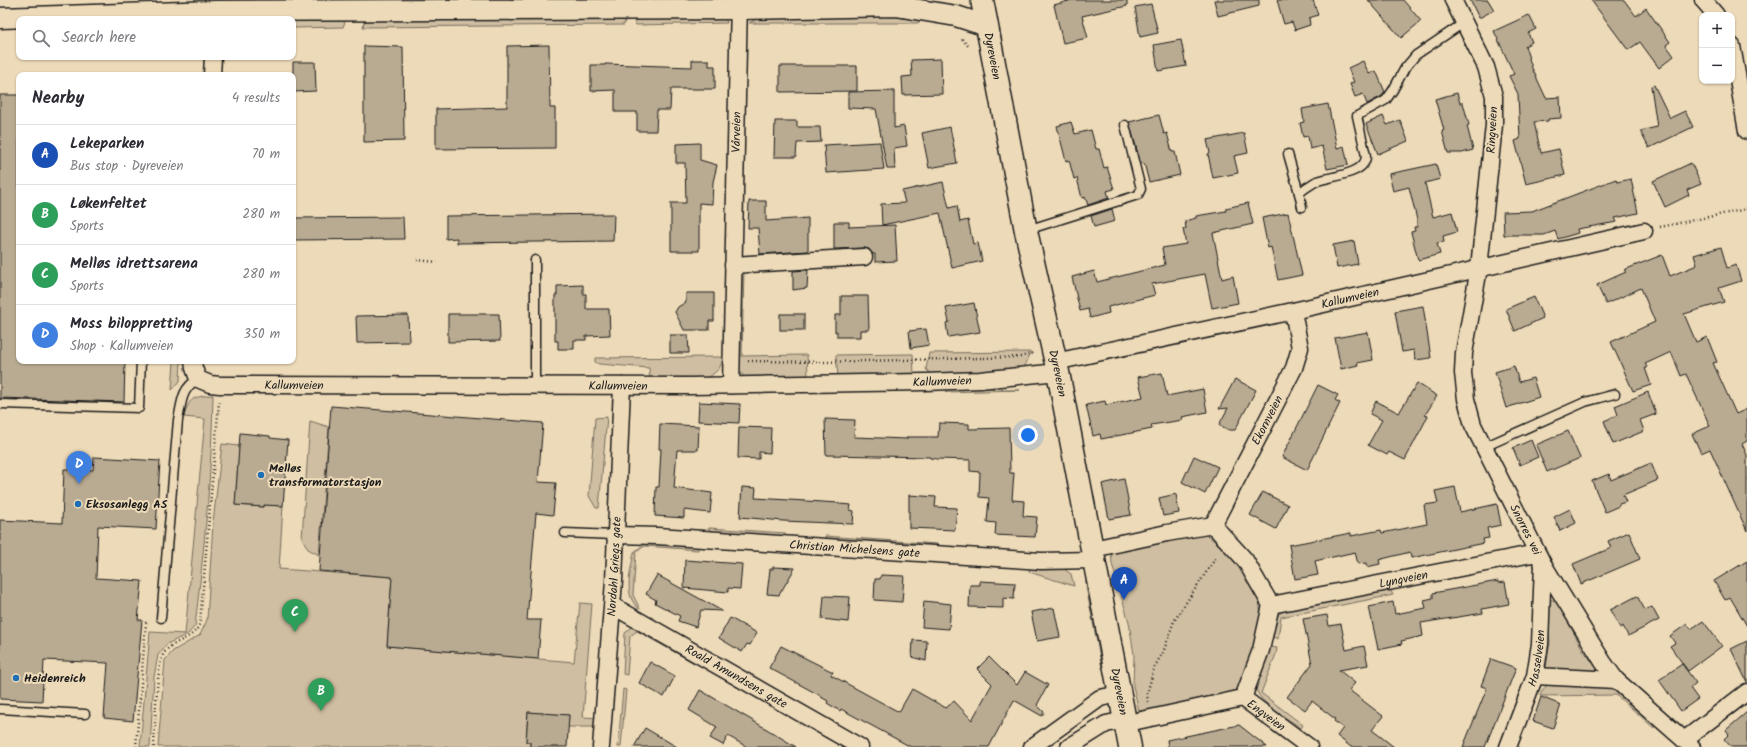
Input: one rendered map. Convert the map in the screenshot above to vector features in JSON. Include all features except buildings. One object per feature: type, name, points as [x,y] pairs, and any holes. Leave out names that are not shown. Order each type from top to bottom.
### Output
[{"type":"main road","name":"Dyreveien","points":[[982,0],[1026,231],[1056,367],[1094,554],[1120,694],[1137,720],[1130,747]]},
{"type":"street","points":[[896,6],[918,0]]},
{"type":"street","name":"Ringveien","points":[[1453,0],[1486,67],[1494,96],[1494,125],[1479,268]]},
{"type":"street","points":[[1703,0],[1713,12]]},
{"type":"street","points":[[143,16],[739,4],[896,6],[956,16],[987,26]]},
{"type":"street","name":"Vårveien","points":[[731,385],[739,4]]},
{"type":"street","points":[[0,18],[16,18]]},
{"type":"street","points":[[1738,50],[1747,131]]},
{"type":"street","points":[[212,72],[213,60]]},
{"type":"street","name":"Kallumveien","points":[[198,379],[210,384],[220,385],[535,386],[731,385],[980,380],[1056,367],[1644,230]]},
{"type":"street","points":[[733,265],[864,257]]},
{"type":"street","name":"Snorres vei","points":[[1479,268],[1464,353],[1463,373],[1466,399],[1473,425],[1540,559],[1603,662],[1616,680],[1688,743]]},
{"type":"street","name":"Ekornveien","points":[[1213,525],[1294,368],[1300,348],[1293,311]]},
{"type":"street","points":[[193,364],[198,379]]},
{"type":"street","name":"Nordahl Griegs gate","points":[[601,747],[613,606],[622,386]]},
{"type":"street","points":[[1069,747],[1106,724],[1137,720],[1244,698],[1261,650],[1271,605],[1245,560],[1213,525]]},
{"type":"street","name":"Christian Michelsens gate","points":[[615,536],[657,536],[1041,560],[1094,554],[1160,534],[1213,525]]},
{"type":"street","name":"Lyngveien","points":[[1271,605],[1540,559]]},
{"type":"street","name":"Hasselveien","points":[[1508,747],[1535,676],[1540,644],[1540,559]]},
{"type":"street","name":"Roald Amundsens gate","points":[[613,606],[860,747]]},
{"type":"street","points":[[1535,676],[1616,680]]},
{"type":"street","points":[[1688,743],[1747,692]]},
{"type":"street","points":[[1032,747],[1100,698],[1120,694]]},
{"type":"street","name":"Engveien","points":[[1244,698],[1309,747]]},
{"type":"lane","points":[[1299,193],[1316,182],[1347,173],[1363,166],[1366,156],[1357,116],[1386,100],[1394,90],[1405,68],[1416,55],[1464,22]]},
{"type":"lane","points":[[1026,231],[1138,195],[1141,189],[1125,125]]},
{"type":"lane","points":[[1288,154],[1302,207]]},
{"type":"lane","points":[[535,260],[535,386]]},
{"type":"lane","points":[[0,404],[139,408],[141,364]]},
{"type":"lane","points":[[161,618],[178,420],[184,392],[198,379]]},
{"type":"lane","points":[[1484,447],[1585,402],[1615,394]]},
{"type":"lane","points":[[565,533],[615,536]]},
{"type":"lane","points":[[0,709],[84,714]]},
{"type":"path","points":[[1644,230],[1747,209]]},
{"type":"path","points":[[417,260],[437,262]]},
{"type":"path","points":[[731,361],[825,362],[1020,357],[1035,352]]},
{"type":"path","points":[[154,747],[161,660],[170,648],[193,634],[198,629],[200,622],[219,400]]},
{"type":"path","points":[[1137,720],[1147,694],[1150,680],[1174,621],[1228,540]]},
{"type":"path","points":[[136,747],[146,623],[161,618]]},
{"type":"shaded area","points":[[873,16],[923,18],[918,23],[749,23],[758,18]]},
{"type":"shaded area","points":[[622,17],[625,21],[624,25],[363,27],[364,22],[370,20]]},
{"type":"shaded area","points":[[721,17],[726,20],[727,23],[636,25],[634,22],[637,18]]},
{"type":"shaded area","points":[[296,20],[341,20],[345,22],[343,27],[296,28]]},
{"type":"shaded area","points":[[744,270],[742,356],[807,355],[808,376],[745,378],[737,367],[740,273]]},
{"type":"shaded area","points":[[1031,352],[1024,368],[1018,371],[931,375],[926,369],[929,353]]},
{"type":"shaded area","points":[[913,354],[914,374],[838,376],[836,355]]},
{"type":"shaded area","points":[[595,358],[722,358],[722,362],[719,369],[707,379],[650,379],[649,368],[599,364],[595,362]]},
{"type":"shaded area","points":[[174,364],[181,364],[180,381],[172,390]]},
{"type":"shaded area","points":[[1002,388],[1006,390],[1020,390],[946,392],[948,389]]},
{"type":"shaded area","points":[[213,395],[207,511],[195,626],[188,634],[167,644],[158,655],[154,677],[150,747],[140,747],[150,632],[185,634],[205,419],[184,417],[188,405],[193,399],[201,396]]},
{"type":"shaded area","points":[[607,417],[599,508],[596,508],[589,496],[595,418]]},
{"type":"shaded area","points":[[310,421],[329,427],[319,555],[308,549],[302,538]]},
{"type":"shaded area","points":[[222,444],[239,446],[235,505],[264,507],[264,505],[283,506],[279,569],[392,577],[387,646],[574,662],[580,603],[592,604],[583,717],[600,718],[599,727],[568,727],[569,715],[528,712],[526,742],[530,742],[530,747],[158,747],[165,660],[173,651],[200,635],[207,620],[213,523]]},
{"type":"shaded area","points":[[709,528],[785,533],[784,537],[709,532]]},
{"type":"shaded area","points":[[1196,535],[1207,535],[1239,562],[1258,593],[1261,616],[1254,651],[1241,688],[1232,696],[1183,706],[1139,711],[1133,686],[1134,655],[1129,622],[1112,564],[1111,551]]},
{"type":"shaded area","points":[[825,536],[937,544],[937,548],[825,539]]},
{"type":"shaded area","points":[[647,542],[698,546],[698,550],[645,546],[636,552],[633,595],[640,609],[634,604],[631,598],[629,583],[634,552]]},
{"type":"shaded area","points":[[1030,568],[1064,569],[1071,574],[1074,586],[1029,572]]},
{"type":"shaded area","points":[[1089,586],[1104,668],[1102,668],[1086,587]]},
{"type":"shaded area","points":[[1390,589],[1393,595],[1281,617],[1278,639],[1273,637],[1277,616],[1289,608]]},
{"type":"shaded area","points":[[1551,600],[1556,600],[1583,650],[1597,668],[1597,672],[1553,671],[1546,668],[1550,642],[1547,603]]},
{"type":"shaded area","points":[[632,627],[638,628],[695,661],[694,663],[637,631],[630,636],[627,675],[623,674],[625,633]]},
{"type":"shaded area","points":[[1270,647],[1277,648],[1276,654],[1261,693],[1303,725],[1301,728],[1268,705],[1258,694],[1256,688]]},
{"type":"shaded area","points":[[1550,683],[1612,688],[1618,691],[1654,725],[1654,728],[1616,695],[1540,696],[1543,689]]},
{"type":"shaded area","points":[[623,689],[626,690],[621,747],[618,747]]},
{"type":"place","name":"Melløs transformatorstasjon","points":[[261,475]]},
{"type":"place","name":"Moss biloppretting","points":[[79,484]]},
{"type":"place","name":"Eksosanlegg AS","points":[[78,504]]},
{"type":"place","name":"Lekeparken","points":[[1124,600]]},
{"type":"place","name":"Melløs idrettsarena","points":[[295,632]]},
{"type":"place","name":"Heidenreich","points":[[16,678]]},
{"type":"place","name":"Løkenfeltet","points":[[321,711]]}]
